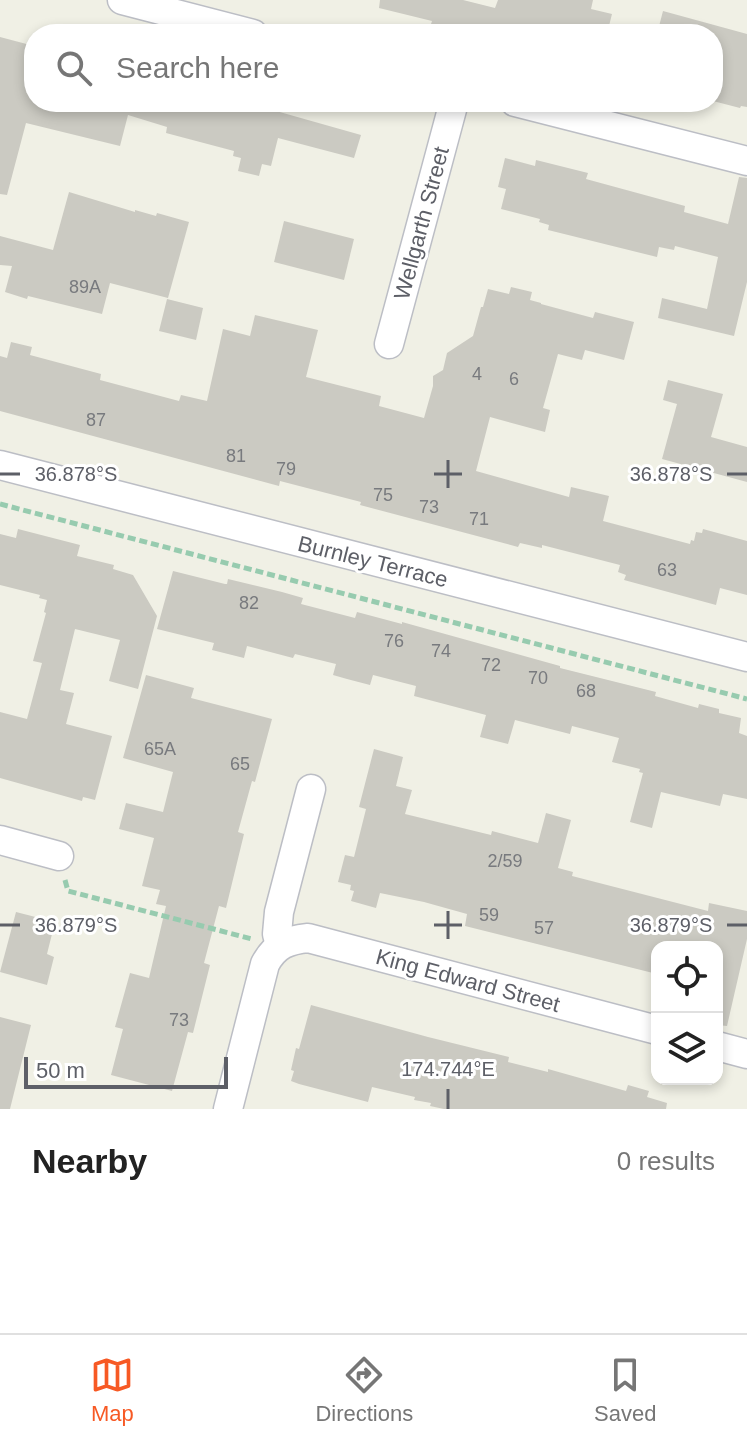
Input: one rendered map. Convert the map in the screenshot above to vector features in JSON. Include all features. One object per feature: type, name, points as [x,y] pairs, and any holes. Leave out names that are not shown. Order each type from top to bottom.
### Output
[{"type":"street","points":[[122,0],[214,24]]},
{"type":"street","name":"Wellgarth Street","points":[[389,344],[451,112]]},
{"type":"street","points":[[554,112],[747,161]]},
{"type":"street","name":"Burnley Terrace","points":[[0,465],[747,657]]},
{"type":"street","points":[[228,1109],[265,964],[280,945],[277,934],[279,912],[311,789]]},
{"type":"street","points":[[0,840],[59,856]]},
{"type":"street","name":"King Edward Street","points":[[280,945],[308,938],[651,1028]]},
{"type":"street","points":[[723,1048],[747,1054]]},
{"type":"path","points":[[0,504],[747,699]]},
{"type":"path","points":[[59,856],[68,891],[280,945]]},
{"type":"building","points":[[380,0],[463,0],[495,8],[498,0],[593,0],[591,9],[612,14],[610,24],[431,24],[432,21],[379,8]]},
{"type":"building","points":[[663,11],[710,24],[660,24]]},
{"type":"building","points":[[723,27],[747,34],[747,107],[723,104]]},
{"type":"building","points":[[0,37],[24,43],[24,112],[279,112],[361,135],[354,158],[278,138],[271,166],[262,164],[259,176],[238,171],[241,158],[233,156],[234,151],[166,133],[167,127],[128,115],[120,146],[26,123],[7,195],[0,194]]},
{"type":"building","points":[[505,158],[535,166],[536,160],[588,173],[586,179],[685,206],[684,212],[728,224],[739,177],[747,178],[747,282],[734,336],[658,318],[662,298],[707,309],[718,257],[675,246],[674,250],[659,247],[657,257],[548,230],[549,225],[539,222],[540,219],[501,209],[506,189],[498,187]]},
{"type":"building","points":[[69,192],[135,212],[156,216],[157,213],[189,222],[168,298],[110,283],[102,314],[5,292],[12,266],[0,265],[0,236],[53,250]]},
{"type":"building","points":[[284,221],[354,239],[344,280],[274,262]]},
{"type":"building","points":[[511,287],[532,292],[530,300],[541,304],[593,318],[595,312],[634,322],[624,360],[585,350],[582,360],[558,354],[543,408],[550,410],[545,432],[490,417],[476,471],[569,497],[571,487],[609,496],[603,521],[690,544],[696,532],[702,533],[703,529],[747,541],[747,595],[720,588],[716,605],[624,580],[626,575],[618,572],[620,565],[542,545],[542,548],[520,543],[518,547],[360,505],[361,502],[280,481],[279,486],[0,411],[0,356],[7,358],[11,342],[32,347],[30,355],[101,374],[100,380],[179,401],[181,395],[207,401],[223,329],[250,336],[255,315],[318,330],[306,377],[381,396],[379,406],[424,418],[433,376],[443,370],[447,353],[473,336],[488,289],[509,294]]},
{"type":"building","points":[[167,299],[203,308],[196,340],[159,331]]},
{"type":"building","points":[[668,380],[723,394],[711,437],[747,447],[747,482],[662,459],[677,404],[663,400]]},
{"type":"building","points":[[18,529],[80,545],[77,556],[114,565],[113,569],[133,575],[157,616],[138,689],[109,681],[120,640],[75,629],[60,690],[74,693],[66,724],[112,736],[95,800],[83,797],[82,801],[0,778],[0,712],[27,719],[42,663],[33,661],[47,600],[39,598],[40,595],[0,585],[0,534],[16,538]]},
{"type":"building","points":[[173,571],[225,584],[228,579],[282,592],[303,598],[301,604],[355,618],[357,612],[402,622],[656,692],[655,696],[698,708],[699,704],[719,709],[719,713],[741,718],[739,733],[747,736],[747,799],[723,794],[720,806],[661,792],[652,828],[630,822],[643,773],[639,772],[640,769],[612,762],[619,738],[572,726],[570,734],[515,720],[508,744],[480,737],[486,715],[414,696],[416,686],[373,675],[370,685],[347,679],[333,675],[336,664],[295,654],[293,658],[247,646],[244,658],[212,650],[214,643],[157,629]]},
{"type":"building","points":[[146,675],[194,688],[191,698],[272,719],[238,832],[244,834],[226,908],[219,906],[204,963],[210,965],[193,1033],[188,1032],[172,1091],[111,1075],[123,1029],[115,1027],[130,973],[149,978],[166,906],[156,904],[160,890],[142,886],[154,838],[119,829],[126,803],[163,812],[173,772],[123,758]]},
{"type":"building","points":[[374,749],[403,757],[396,786],[412,790],[405,814],[538,843],[546,813],[571,820],[558,868],[573,872],[572,876],[708,911],[709,903],[747,911],[747,939],[727,1026],[723,1026],[723,941],[651,941],[651,972],[465,926],[467,914],[424,902],[380,893],[376,908],[351,901],[354,891],[350,890],[351,885],[338,882],[345,855],[354,857],[366,809],[359,807]]},
{"type":"building","points":[[16,912],[55,922],[47,954],[54,957],[47,985],[0,972]]},
{"type":"building","points":[[311,1005],[509,1057],[508,1062],[548,1072],[548,1069],[626,1091],[628,1085],[649,1091],[647,1097],[667,1103],[666,1109],[444,1109],[414,1100],[415,1097],[372,1087],[368,1102],[299,1084],[291,1081],[294,1071],[291,1070]]},
{"type":"building","points":[[0,1017],[31,1025],[10,1109],[0,1109]]}]
